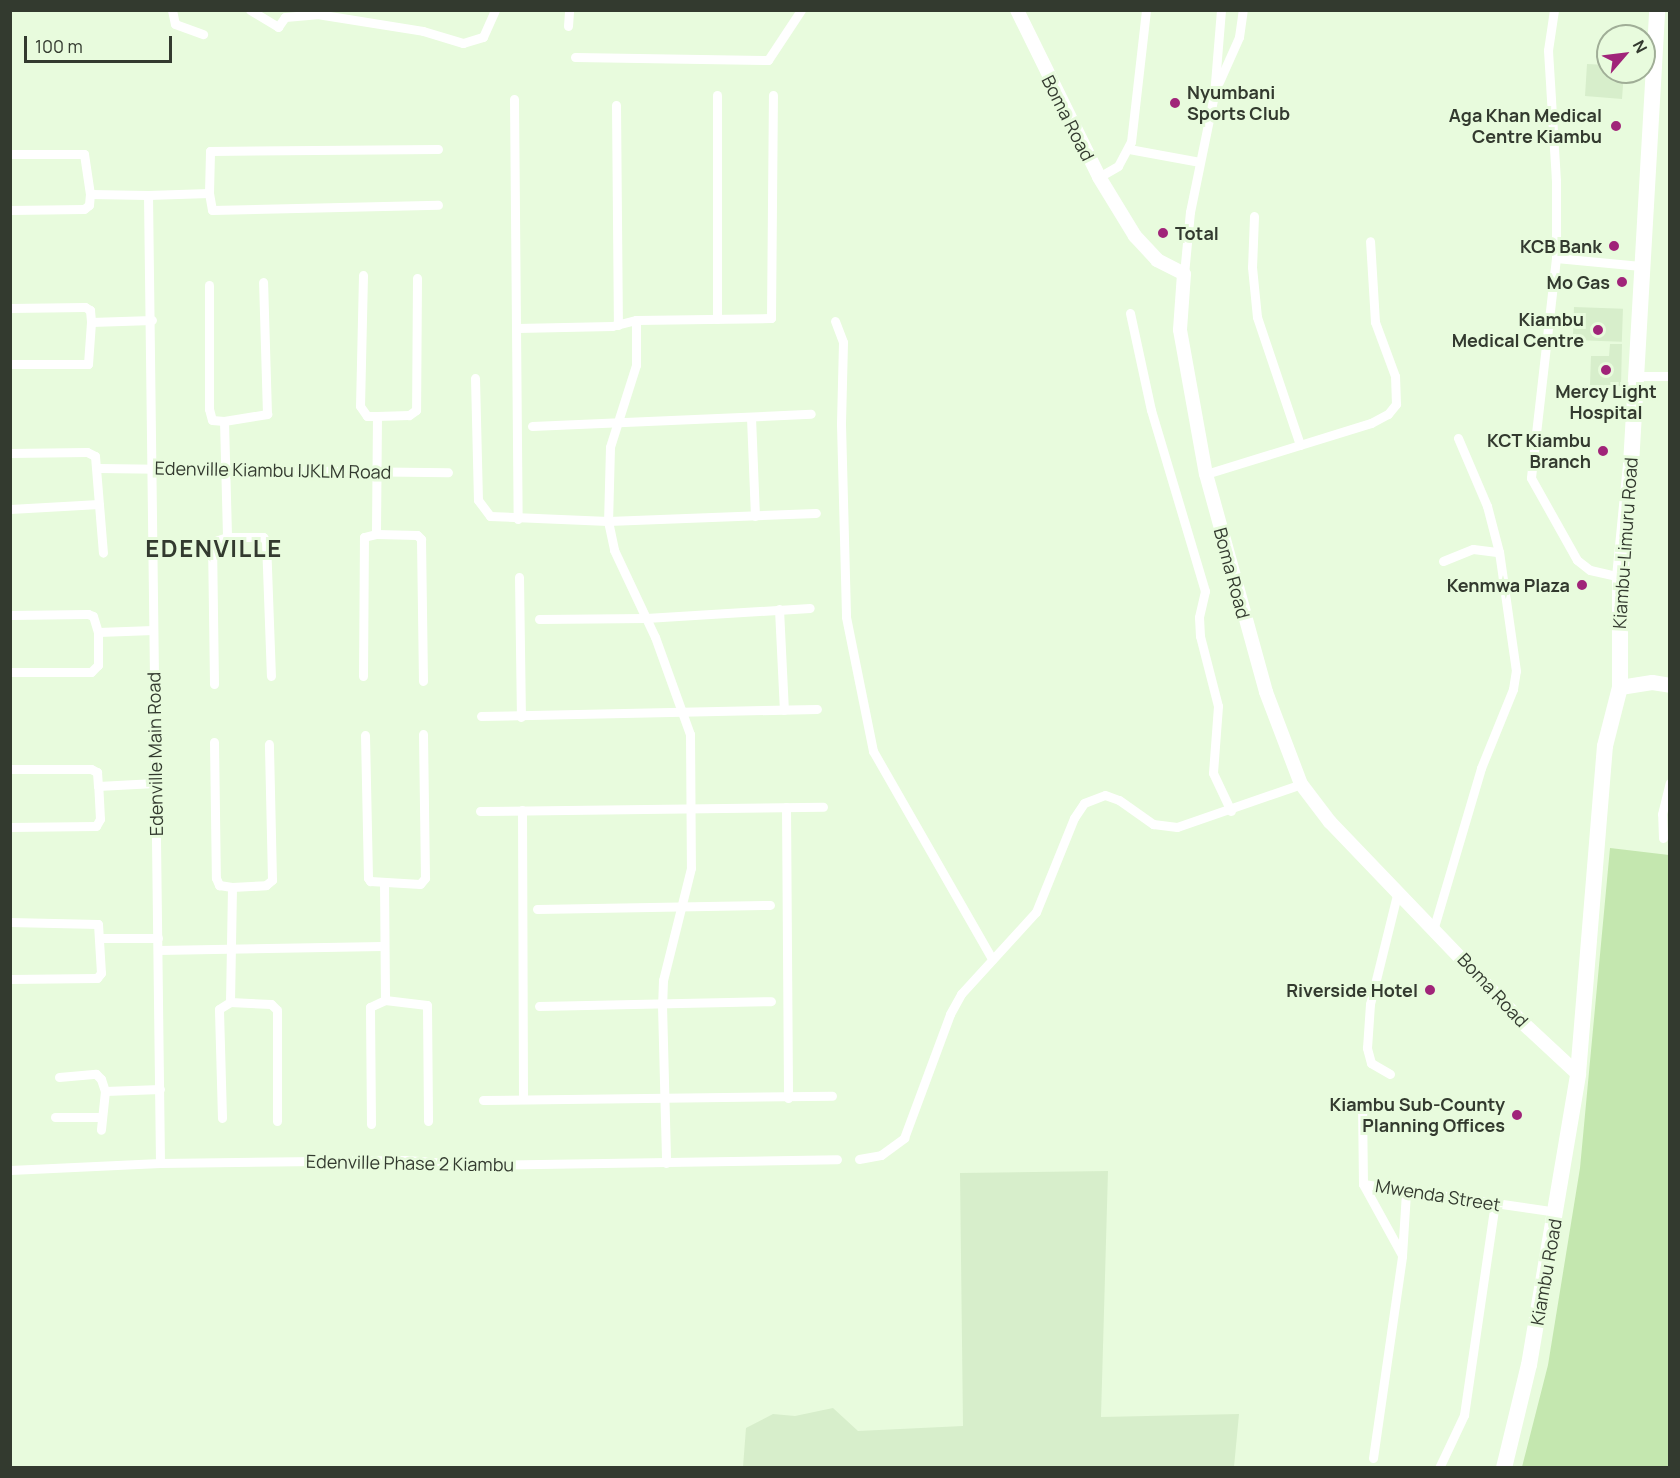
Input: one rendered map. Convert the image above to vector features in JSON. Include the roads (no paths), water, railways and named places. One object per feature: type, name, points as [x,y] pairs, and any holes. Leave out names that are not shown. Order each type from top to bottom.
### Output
[{"type":"highway","name":"Kiambu-Limuru Road","points":[[1578,1074],[1605,746],[1620,687],[1620,577],[1657,10]]},
{"type":"highway","name":"Kiambu Road","points":[[1504,1467],[1529,1365],[1557,1212],[1578,1074]]},
{"type":"main road","name":"Boma Road","points":[[1017,10],[1099,177],[1143,248],[1184,274],[1180,330],[1206,474],[1266,692],[1301,784],[1330,822],[1434,927],[1524,1023],[1578,1074]]},
{"type":"main road","points":[[1620,687],[1652,682],[1670,685]]},
{"type":"street","points":[[172,10],[175,24],[203,34]]},
{"type":"street","points":[[250,10],[278,27],[285,18],[317,14],[423,31],[463,43],[483,37],[495,10]]},
{"type":"street","points":[[568,26],[570,10]]},
{"type":"street","points":[[575,57],[768,60],[801,10]]},
{"type":"street","points":[[1099,177],[1118,166],[1129,149],[1146,10]]},
{"type":"street","points":[[1184,274],[1190,212],[1214,95],[1221,10]]},
{"type":"street","points":[[1214,95],[1239,37],[1243,10]]},
{"type":"street","points":[[1554,10],[1548,50],[1556,181],[1556,258],[1531,478],[1577,560],[1590,570],[1620,577]]},
{"type":"street","points":[[717,95],[717,319]]},
{"type":"street","points":[[517,328],[618,325],[636,320],[771,318],[773,95]]},
{"type":"street","points":[[514,99],[518,519]]},
{"type":"street","points":[[615,105],[618,325]]},
{"type":"street","points":[[438,149],[210,151],[209,193],[212,210],[438,205]]},
{"type":"street","points":[[1129,149],[1200,162]]},
{"type":"street","points":[[10,154],[84,154],[90,194],[89,205],[84,209],[10,210]]},
{"type":"street","points":[[90,194],[209,193]]},
{"type":"street","name":"Edenville Main Road","points":[[148,195],[152,320],[153,630],[160,1163]]},
{"type":"street","points":[[1254,216],[1252,267],[1257,317],[1300,445]]},
{"type":"street","points":[[1206,474],[1371,423],[1388,414],[1396,404],[1395,376],[1375,322],[1370,241]]},
{"type":"street","points":[[1556,258],[1641,266]]},
{"type":"street","points":[[363,275],[360,406],[363,414],[377,416],[409,415],[416,410],[417,278]]},
{"type":"street","points":[[209,285],[210,416],[224,421],[267,414],[263,282]]},
{"type":"street","points":[[10,308],[85,307],[90,310],[92,322],[90,364],[10,364]]},
{"type":"street","points":[[1130,313],[1151,410],[1205,591],[1199,617],[1200,636],[1218,706],[1213,773],[1231,811]]},
{"type":"street","points":[[92,322],[152,320]]},
{"type":"street","points":[[636,320],[636,365],[610,447],[608,521],[614,550],[646,618],[690,734],[688,810],[691,868],[663,980],[663,1163]]},
{"type":"street","points":[[835,321],[843,342],[846,617],[873,751],[992,959]]},
{"type":"street","points":[[1634,376],[1670,376]]},
{"type":"street","points":[[475,378],[478,500],[490,516],[518,519],[608,521],[816,513]]},
{"type":"street","points":[[532,426],[811,414]]},
{"type":"street","points":[[376,534],[377,416]]},
{"type":"street","points":[[751,417],[755,516]]},
{"type":"street","points":[[224,421],[228,471],[227,537]]},
{"type":"street","points":[[1434,927],[1481,768],[1513,689],[1513,639],[1499,552],[1487,506],[1458,438]]},
{"type":"street","points":[[10,453],[87,452],[95,456],[98,468],[103,553]]},
{"type":"street","name":"Edenville Kiambu IJKLM Road","points":[[98,468],[448,472]]},
{"type":"street","points":[[10,509],[99,504]]},
{"type":"street","points":[[363,676],[364,537],[376,534],[417,535],[421,538],[423,681]]},
{"type":"street","points":[[214,684],[212,542],[227,537],[262,537],[266,541],[272,676]]},
{"type":"street","points":[[1443,561],[1473,549],[1499,552]]},
{"type":"street","points":[[519,577],[521,717]]},
{"type":"street","points":[[539,619],[646,618],[810,608]]},
{"type":"street","points":[[779,609],[784,710]]},
{"type":"street","points":[[10,615],[88,614],[93,616],[98,632],[95,670],[10,672]]},
{"type":"street","points":[[98,632],[153,630]]},
{"type":"street","points":[[482,716],[684,715],[817,709]]},
{"type":"street","points":[[365,735],[368,878],[384,882],[425,882],[423,734]]},
{"type":"street","points":[[214,742],[216,878],[219,885],[232,887],[266,885],[272,880],[269,744]]},
{"type":"street","points":[[10,769],[92,769],[97,772],[99,825],[10,826]]},
{"type":"street","points":[[98,786],[155,783]]},
{"type":"street","points":[[1663,838],[1662,814],[1670,783]]},
{"type":"street","points":[[858,1159],[881,1155],[904,1138],[950,1014],[961,994],[1036,912],[1074,818],[1094,797],[1105,795],[1119,800],[1154,824],[1166,827],[1231,811],[1301,784]]},
{"type":"street","points":[[786,807],[788,1098]]},
{"type":"street","points":[[480,811],[823,807]]},
{"type":"street","points":[[522,810],[523,1100]]},
{"type":"street","points":[[384,882],[382,946],[385,1000]]},
{"type":"street","points":[[230,1002],[232,887]]},
{"type":"street","points":[[1390,1074],[1371,1063],[1367,1048],[1370,1004],[1398,891]]},
{"type":"street","points":[[537,909],[770,905]]},
{"type":"street","points":[[10,922],[96,923],[101,938],[99,978],[10,979]]},
{"type":"street","points":[[101,938],[158,938]]},
{"type":"street","points":[[158,950],[382,946]]},
{"type":"street","points":[[371,1124],[370,1007],[385,1000],[427,1005],[428,1121]]},
{"type":"street","points":[[539,1006],[771,1001]]},
{"type":"street","points":[[222,1118],[218,1012],[222,1005],[230,1002],[276,1007],[277,1121]]},
{"type":"street","points":[[59,1077],[96,1074],[105,1091],[101,1130]]},
{"type":"street","points":[[105,1091],[160,1089]]},
{"type":"street","points":[[483,1100],[664,1100],[832,1096]]},
{"type":"street","name":"Mwenda Street","points":[[1362,1103],[1363,1184],[1557,1212]]},
{"type":"street","points":[[55,1118],[101,1117]]},
{"type":"street","name":"Edenville Phase 2 Kiambu","points":[[160,1163],[406,1160],[474,1165],[837,1159]]},
{"type":"street","points":[[10,1170],[160,1163]]},
{"type":"street","points":[[1363,1184],[1402,1256]]},
{"type":"street","points":[[1373,1458],[1402,1256],[1406,1192]]},
{"type":"street","points":[[1439,1467],[1464,1415],[1495,1203]]},
{"type":"place","name":"Nyumbani Sports Club","points":[[1175,103]]},
{"type":"place","name":"Aga Khan Medical Centre Kiambu","points":[[1616,126]]},
{"type":"place","name":"Total","points":[[1163,233]]},
{"type":"place","name":"KCB Bank","points":[[1614,246]]},
{"type":"place","name":"Mo Gas","points":[[1622,282]]},
{"type":"place","name":"Kiambu Medical Centre","points":[[1598,330]]},
{"type":"place","name":"Mercy Light Hospital","points":[[1606,370]]},
{"type":"place","name":"KCT Kiambu Branch","points":[[1603,451]]},
{"type":"place","name":"Kenmwa Plaza","points":[[1582,585]]},
{"type":"place","name":"Riverside Hotel","points":[[1430,990]]},
{"type":"place","name":"Kiambu Sub-County Planning Offices","points":[[1517,1115]]},
{"type":"district","name":"EDENVILLE","points":[[214,548]]}]
